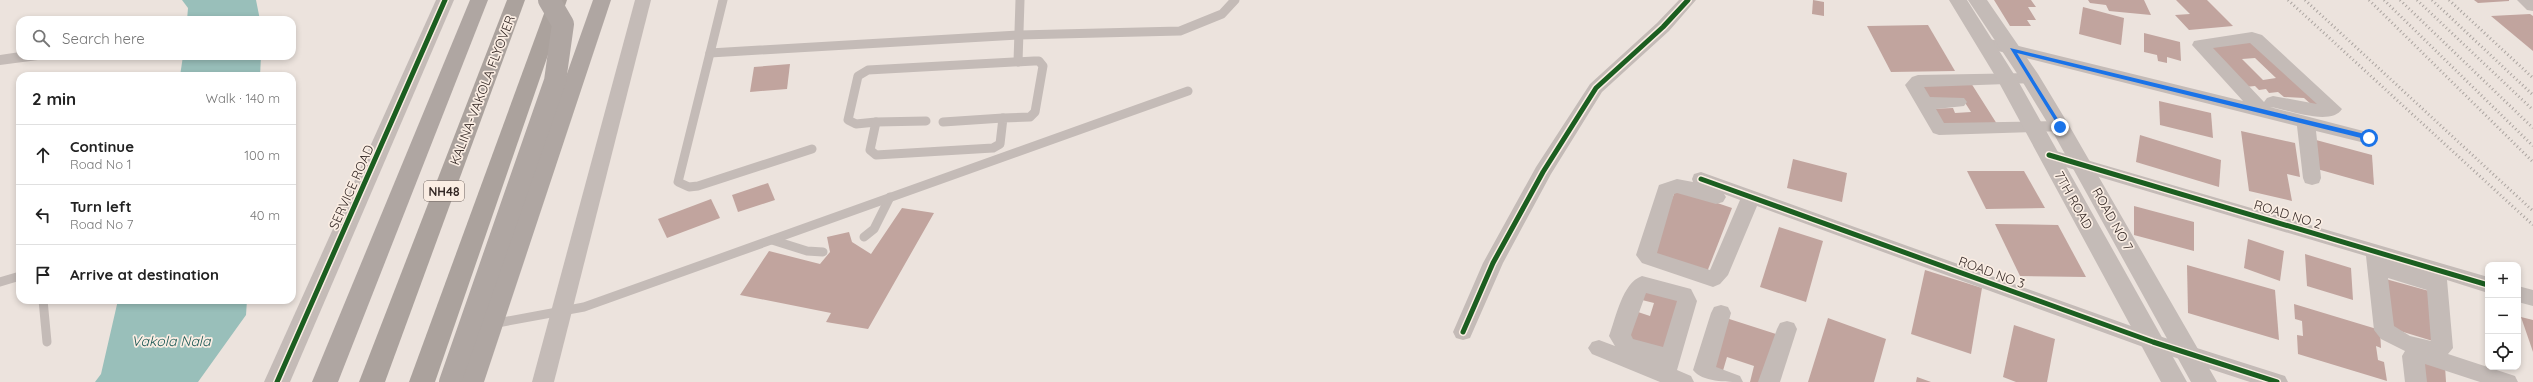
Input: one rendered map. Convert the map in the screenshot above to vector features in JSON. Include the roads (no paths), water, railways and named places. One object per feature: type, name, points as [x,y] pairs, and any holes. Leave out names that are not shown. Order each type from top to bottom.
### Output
[{"type":"highway","points":[[325,382],[479,0]]},
{"type":"highway","name":"KALINA-VAKOLA FLYOVER","points":[[372,382],[516,0]]},
{"type":"highway","points":[[450,382],[555,81],[563,24],[550,0]]},
{"type":"highway","points":[[422,382],[558,0]]},
{"type":"highway","points":[[471,382],[602,0]]},
{"type":"street","name":"SERVICE ROAD","points":[[277,382],[445,0]]},
{"type":"street","points":[[543,382],[643,0]]},
{"type":"street","points":[[1463,332],[1493,263],[1507,237],[1543,172],[1596,88],[1663,27],[1688,0]]},
{"type":"street","name":"7TH ROAD","points":[[1958,0],[2007,79],[2174,382]]},
{"type":"street","name":"ROAD NO 7","points":[[1977,0],[2032,79],[2082,164],[2204,382]]},
{"type":"street","points":[[2526,0],[2533,6]]},
{"type":"street","points":[[2250,98],[2322,111],[2331,111],[2333,109],[2262,42],[2252,38],[2200,45],[2250,98],[2263,111]]},
{"type":"street","points":[[1986,43],[2369,138]]},
{"type":"street","points":[[0,60],[16,58]]},
{"type":"street","points":[[2032,79],[1914,82],[1937,126],[1945,130],[2060,127]]},
{"type":"street","points":[[1924,103],[1958,102]]},
{"type":"street","points":[[2322,111],[2342,131]]},
{"type":"street","points":[[2306,122],[2312,178]]},
{"type":"street","name":"ROAD NO 2","points":[[2049,155],[2082,164],[2436,277]]},
{"type":"street","name":"ROAD NO 3","points":[[1701,179],[1749,202],[2187,354],[2276,382]]},
{"type":"street","points":[[1680,185],[1749,202],[1718,275],[1713,279],[1656,261],[1646,255],[1666,190],[1669,187],[1680,185]]},
{"type":"street","points":[[2376,259],[2384,330],[2393,338],[2432,351],[2442,348],[2436,277],[2485,285]]},
{"type":"street","points":[[2521,295],[2533,298]]},
{"type":"street","points":[[1721,313],[1704,370],[1707,373],[1735,378]]},
{"type":"street","points":[[1769,382],[1786,330]]},
{"type":"street","points":[[1599,348],[1672,372]]},
{"type":"street","points":[[2416,382],[2413,356],[2415,354],[2462,374],[2507,382]]},
{"type":"lane","points":[[723,0],[678,182],[689,187],[698,186],[812,148]]},
{"type":"lane","points":[[1018,62],[1020,0]]},
{"type":"lane","points":[[710,53],[1019,35],[1180,30],[1222,14],[1235,0]]},
{"type":"lane","points":[[926,120],[856,124],[848,120],[858,76],[861,72],[868,70],[1039,61],[1043,66],[1036,112],[1030,117],[943,122]]},
{"type":"lane","points":[[490,325],[562,312],[598,302],[1188,91]]},
{"type":"lane","points":[[876,122],[870,150],[876,155],[993,148],[1000,144],[1003,118]]},
{"type":"lane","points":[[864,238],[874,229],[890,197]]},
{"type":"lane","points":[[772,240],[807,251],[823,252]]},
{"type":"lane","points":[[0,282],[16,277]]},
{"type":"lane","points":[[43,304],[47,342]]},
{"type":"water","points":[[182,0],[256,0],[259,16],[187,16],[188,8]]},
{"type":"water","points":[[182,60],[261,60],[260,72],[181,72]]},
{"type":"water","name":"Vakola Nala","points":[[117,304],[247,304],[246,315],[198,382],[95,382],[101,374]]},
{"type":"railway","points":[[2288,0],[2533,225]]},
{"type":"railway","points":[[2305,0],[2533,211]]},
{"type":"railway","points":[[2369,0],[2533,162]]},
{"type":"railway","points":[[2384,0],[2533,146]]},
{"type":"railway","points":[[2400,0],[2533,128]]},
{"type":"railway","points":[[2417,0],[2533,110]]},
{"type":"railway","points":[[2432,0],[2533,95]]},
{"type":"railway","points":[[2449,0],[2533,78]]}]
